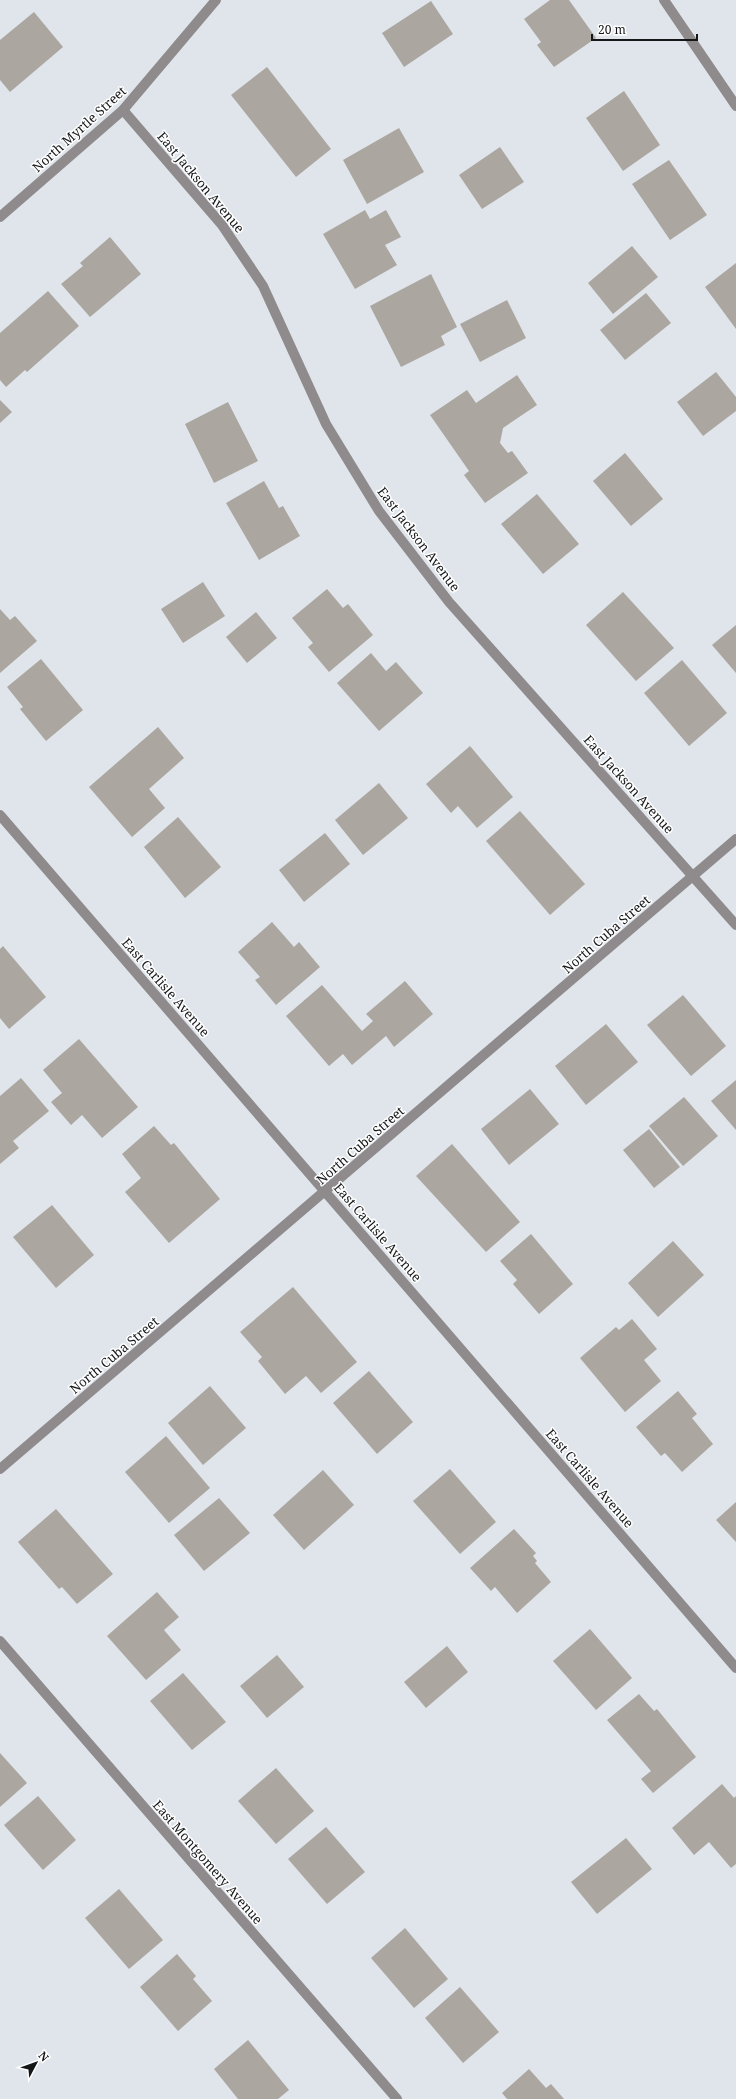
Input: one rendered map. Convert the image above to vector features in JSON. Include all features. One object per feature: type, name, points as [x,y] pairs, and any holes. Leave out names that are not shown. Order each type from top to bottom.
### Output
[{"type":"street","name":"North Myrtle Street","points":[[0,217],[123,110],[216,0]]},
{"type":"street","points":[[664,0],[736,106]]},
{"type":"street","name":"East Jackson Avenue","points":[[123,110],[222,225],[263,286],[326,424],[379,511],[449,602],[694,875],[736,925]]},
{"type":"street","name":"East Carlisle Avenue","points":[[0,815],[736,1668]]},
{"type":"street","name":"North Cuba Street","points":[[0,1469],[326,1192],[736,839]]},
{"type":"street","name":"East Montgomery Avenue","points":[[0,1641],[397,2099]]},
{"type":"building","points":[[550,0],[569,0],[596,38],[554,67],[537,45],[541,42],[524,19]]},
{"type":"building","points":[[431,1],[453,34],[404,67],[382,33]]},
{"type":"building","points":[[34,12],[63,47],[10,92],[0,80],[0,40]]},
{"type":"building","points":[[267,67],[331,149],[296,177],[231,95]]},
{"type":"building","points":[[624,91],[660,145],[623,171],[586,118]]},
{"type":"building","points":[[399,128],[424,172],[367,204],[343,160]]},
{"type":"building","points":[[500,147],[524,182],[482,209],[459,175]]},
{"type":"building","points":[[669,160],[707,215],[670,240],[632,184]]},
{"type":"building","points":[[365,210],[370,219],[386,210],[401,237],[385,245],[397,265],[355,289],[323,234]]},
{"type":"building","points":[[110,237],[141,274],[90,317],[61,284],[83,266],[80,263]]},
{"type":"building","points":[[632,246],[658,277],[613,314],[588,283]]},
{"type":"building","points":[[736,263],[736,329],[705,287]]},
{"type":"building","points":[[431,274],[457,327],[441,336],[445,345],[401,367],[370,306]]},
{"type":"building","points":[[48,291],[79,326],[27,372],[25,370],[6,387],[0,380],[0,333]]},
{"type":"building","points":[[646,293],[671,323],[625,360],[600,330]]},
{"type":"building","points":[[507,300],[526,338],[480,362],[460,324]]},
{"type":"building","points":[[716,372],[736,397],[736,411],[703,436],[677,402]]},
{"type":"building","points":[[517,375],[537,405],[503,428],[500,443],[508,453],[512,451],[528,473],[485,503],[464,475],[469,471],[430,415],[467,390],[476,403]]},
{"type":"building","points":[[0,400],[12,412],[0,423]]},
{"type":"building","points":[[228,402],[258,461],[214,483],[185,424]]},
{"type":"building","points":[[625,453],[663,499],[631,526],[593,481]]},
{"type":"building","points":[[264,481],[279,508],[283,506],[300,536],[259,560],[226,503]]},
{"type":"building","points":[[537,494],[579,544],[543,574],[501,524]]},
{"type":"building","points":[[203,582],[225,616],[183,643],[161,609]]},
{"type":"building","points":[[327,589],[343,608],[348,604],[373,635],[329,672],[308,647],[313,643],[292,618]]},
{"type":"building","points":[[623,592],[674,648],[636,681],[586,625]]},
{"type":"building","points":[[0,609],[10,620],[15,616],[37,641],[0,673]]},
{"type":"building","points":[[256,612],[277,638],[247,663],[226,637]]},
{"type":"building","points":[[736,625],[736,673],[712,645]]},
{"type":"building","points":[[371,653],[386,671],[396,662],[423,693],[379,731],[337,683]]},
{"type":"building","points":[[41,659],[83,710],[46,741],[20,709],[23,707],[7,687]]},
{"type":"building","points":[[682,660],[727,713],[689,746],[644,693]]},
{"type":"building","points":[[158,727],[184,758],[149,789],[165,808],[132,837],[89,787]]},
{"type":"building","points":[[470,746],[513,797],[477,828],[458,806],[451,813],[426,784]]},
{"type":"building","points":[[379,783],[408,818],[363,855],[335,820]]},
{"type":"building","points":[[520,811],[585,884],[550,915],[486,841]]},
{"type":"building","points":[[178,817],[221,867],[185,898],[144,847]]},
{"type":"building","points":[[325,833],[350,864],[304,902],[279,870]]},
{"type":"building","points":[[272,922],[294,947],[299,942],[320,967],[276,1005],[255,980],[260,977],[238,952]]},
{"type":"building","points":[[3,946],[46,997],[9,1029],[0,1018],[0,949]]},
{"type":"building","points":[[405,981],[433,1014],[394,1047],[386,1036],[352,1065],[343,1054],[329,1066],[286,1016],[322,985],[362,1031],[373,1021],[366,1014]]},
{"type":"building","points":[[683,995],[726,1046],[691,1076],[647,1025]]},
{"type":"building","points":[[606,1024],[638,1062],[586,1105],[555,1066]]},
{"type":"building","points":[[79,1039],[138,1107],[102,1138],[82,1115],[71,1125],[51,1102],[62,1093],[43,1070]]},
{"type":"building","points":[[21,1078],[49,1111],[13,1141],[19,1148],[0,1164],[0,1096]]},
{"type":"building","points":[[736,1080],[736,1130],[711,1101]]},
{"type":"building","points":[[530,1089],[559,1124],[509,1165],[481,1129]]},
{"type":"building","points":[[684,1097],[718,1136],[683,1166],[649,1126]]},
{"type":"building","points":[[154,1126],[171,1145],[174,1143],[220,1199],[169,1243],[125,1192],[141,1178],[122,1154]]},
{"type":"building","points":[[649,1129],[680,1167],[654,1188],[623,1150]]},
{"type":"building","points":[[452,1144],[520,1222],[486,1252],[416,1176]]},
{"type":"building","points":[[52,1205],[94,1255],[56,1288],[13,1237]]},
{"type":"building","points":[[531,1234],[573,1284],[539,1314],[513,1284],[517,1280],[500,1261]]},
{"type":"building","points":[[673,1241],[704,1275],[658,1317],[628,1283]]},
{"type":"building","points":[[293,1287],[357,1362],[321,1393],[306,1376],[285,1394],[258,1361],[262,1357],[240,1332]]},
{"type":"building","points":[[632,1319],[657,1349],[644,1360],[661,1381],[625,1412],[580,1358],[616,1327],[619,1330]]},
{"type":"building","points":[[369,1371],[413,1422],[377,1454],[333,1403]]},
{"type":"building","points":[[210,1386],[246,1428],[203,1465],[168,1423]]},
{"type":"building","points":[[678,1391],[697,1414],[692,1418],[713,1444],[682,1472],[665,1453],[661,1456],[636,1427]]},
{"type":"building","points":[[166,1436],[210,1488],[169,1523],[125,1472]]},
{"type":"building","points":[[450,1469],[496,1522],[460,1554],[413,1501]]},
{"type":"building","points":[[323,1470],[354,1505],[304,1550],[273,1515]]},
{"type":"building","points":[[219,1498],[250,1533],[204,1571],[174,1535]]},
{"type":"building","points":[[736,1502],[736,1542],[716,1520]]},
{"type":"building","points":[[56,1509],[113,1574],[77,1604],[62,1587],[59,1589],[18,1542]]},
{"type":"building","points":[[514,1529],[536,1553],[533,1556],[537,1561],[535,1563],[551,1582],[517,1613],[495,1587],[491,1591],[470,1568]]},
{"type":"building","points":[[157,1592],[179,1617],[164,1630],[181,1650],[146,1680],[107,1636]]},
{"type":"building","points":[[590,1629],[632,1678],[596,1710],[553,1661]]},
{"type":"building","points":[[447,1646],[468,1672],[426,1708],[404,1682]]},
{"type":"building","points":[[277,1655],[304,1687],[267,1718],[240,1686]]},
{"type":"building","points":[[183,1673],[226,1722],[192,1750],[150,1701]]},
{"type":"building","points":[[639,1694],[654,1711],[657,1709],[696,1757],[653,1793],[641,1779],[651,1771],[607,1720]]},
{"type":"building","points":[[0,1753],[27,1783],[0,1807]]},
{"type":"building","points":[[276,1768],[314,1811],[276,1844],[238,1801]]},
{"type":"building","points":[[722,1784],[734,1798],[736,1796],[736,1864],[731,1868],[709,1842],[694,1855],[672,1828]]},
{"type":"building","points":[[38,1796],[76,1840],[43,1870],[4,1825]]},
{"type":"building","points":[[326,1827],[365,1872],[327,1904],[288,1859]]},
{"type":"building","points":[[626,1838],[652,1869],[597,1914],[571,1882]]},
{"type":"building","points":[[119,1889],[163,1940],[129,1969],[85,1918]]},
{"type":"building","points":[[405,1928],[448,1979],[414,2008],[371,1958]]},
{"type":"building","points":[[177,1954],[196,1976],[193,1979],[212,2001],[178,2031],[140,1987]]},
{"type":"building","points":[[460,1987],[499,2032],[463,2063],[425,2018]]},
{"type":"building","points":[[248,2040],[289,2090],[278,2099],[238,2099],[214,2069]]},
{"type":"building","points":[[529,2069],[546,2088],[551,2084],[564,2099],[507,2099],[502,2093]]}]
